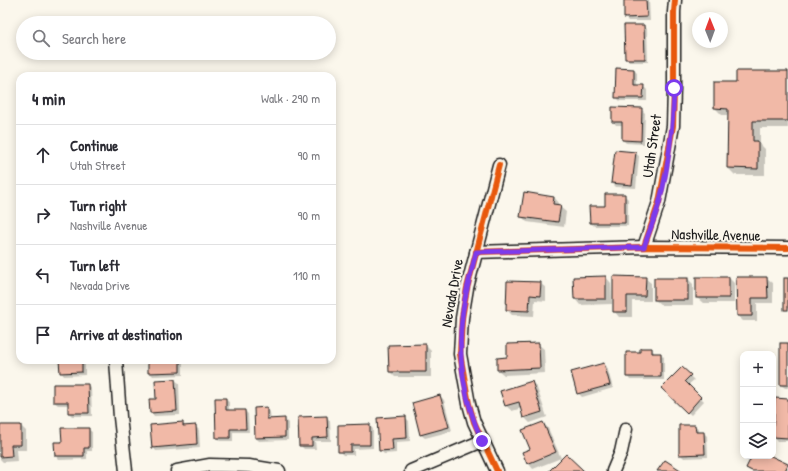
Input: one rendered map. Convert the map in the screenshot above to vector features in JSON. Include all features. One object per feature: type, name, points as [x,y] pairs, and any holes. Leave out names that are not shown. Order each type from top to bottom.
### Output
[{"type":"street","name":"Utah Street","points":[[644,247],[659,202],[673,126],[675,0]]},
{"type":"street","name":"Nevada Drive","points":[[497,471],[482,441],[468,404],[460,354],[462,318],[467,288],[499,165]]},
{"type":"street","name":"Nashville Avenue","points":[[476,252],[644,247],[788,248]]},
{"type":"street","points":[[116,364],[126,471]]},
{"type":"street","points":[[613,471],[621,452],[626,429]]},
{"type":"street","points":[[411,471],[482,441]]},
{"type":"street","points":[[177,471],[210,465],[249,466],[279,471]]},
{"type":"building","points":[[624,0],[646,0],[647,17],[624,18]]},
{"type":"building","points":[[624,25],[644,25],[645,59],[625,59]]},
{"type":"building","points":[[616,68],[634,69],[634,85],[644,85],[643,98],[615,98]]},
{"type":"building","points":[[736,71],[788,71],[788,121],[753,121],[753,141],[758,141],[758,169],[727,168],[728,109],[714,108],[714,82],[736,82]]},
{"type":"building","points":[[612,107],[642,108],[641,141],[622,140],[622,122],[612,122]]},
{"type":"building","points":[[615,150],[636,152],[632,185],[611,183]]},
{"type":"building","points":[[524,192],[554,197],[553,204],[561,205],[558,222],[520,217]]},
{"type":"building","points":[[605,194],[625,194],[625,223],[590,223],[589,206],[605,206]]},
{"type":"building","points":[[606,276],[606,299],[574,299],[573,277]]},
{"type":"building","points":[[613,276],[646,277],[645,296],[627,296],[627,312],[613,312]]},
{"type":"building","points":[[696,277],[729,277],[729,298],[696,298]]},
{"type":"building","points":[[736,277],[767,277],[768,298],[752,298],[752,316],[737,316]]},
{"type":"building","points":[[654,278],[688,278],[688,300],[654,300]]},
{"type":"building","points":[[784,278],[788,278],[788,310],[784,310]]},
{"type":"building","points":[[507,281],[541,282],[540,296],[530,295],[529,311],[506,310]]},
{"type":"building","points":[[539,343],[540,368],[497,370],[497,358],[507,357],[507,344]]},
{"type":"building","points":[[780,343],[788,343],[788,385],[780,385]]},
{"type":"building","points":[[426,344],[426,372],[389,372],[388,345]]},
{"type":"building","points":[[640,348],[652,348],[652,353],[661,353],[661,377],[626,377],[626,352],[640,352]]},
{"type":"building","points":[[604,363],[610,385],[577,394],[571,372]]},
{"type":"building","points":[[59,364],[82,364],[82,372],[60,373]]},
{"type":"building","points":[[148,364],[180,364],[180,372],[148,373]]},
{"type":"building","points":[[682,367],[691,375],[685,381],[701,397],[687,413],[661,388]]},
{"type":"building","points":[[175,379],[177,411],[150,413],[149,399],[156,399],[155,380]]},
{"type":"building","points":[[532,381],[542,412],[523,418],[519,402],[505,406],[500,391]]},
{"type":"building","points":[[53,384],[88,384],[89,413],[68,413],[68,402],[53,402]]},
{"type":"building","points":[[440,395],[449,427],[420,435],[412,403]]},
{"type":"building","points":[[215,398],[226,398],[226,410],[245,410],[246,429],[230,429],[230,438],[216,438]]},
{"type":"building","points":[[776,398],[788,399],[788,438],[776,437]]},
{"type":"building","points":[[267,407],[267,419],[285,418],[285,437],[255,438],[254,408]]},
{"type":"building","points":[[327,416],[328,437],[312,438],[312,446],[299,446],[298,417]]},
{"type":"building","points":[[406,416],[407,438],[392,439],[393,450],[379,451],[377,418]]},
{"type":"building","points":[[183,422],[183,426],[196,425],[197,444],[152,448],[150,425]]},
{"type":"building","points":[[543,422],[556,452],[527,464],[522,452],[530,449],[522,430]]},
{"type":"building","points":[[370,424],[370,445],[351,445],[351,452],[338,452],[338,425]]},
{"type":"building","points":[[0,425],[21,425],[21,445],[11,445],[12,456],[0,457]]},
{"type":"building","points":[[679,425],[695,425],[696,432],[704,432],[705,454],[679,455]]},
{"type":"building","points":[[61,428],[89,428],[89,448],[84,448],[84,456],[55,456],[54,442],[62,442]]},
{"type":"building","points":[[566,454],[584,471],[549,471]]},
{"type":"building","points":[[776,458],[788,464],[785,471],[752,471],[746,468],[750,459]]},
{"type":"building","points":[[665,460],[682,471],[657,471]]},
{"type":"cycle path","points":[[644,247],[659,202],[673,126],[675,0]]},
{"type":"cycle path","points":[[497,471],[474,422],[469,404],[460,354],[462,318],[467,288],[499,165]]},
{"type":"cycle path","points":[[476,252],[644,247],[788,248]]},
{"type":"route","points":[[482,441],[468,404],[460,354],[462,318],[467,288],[476,252],[644,247],[659,202],[667,164],[673,126],[674,88]]}]
